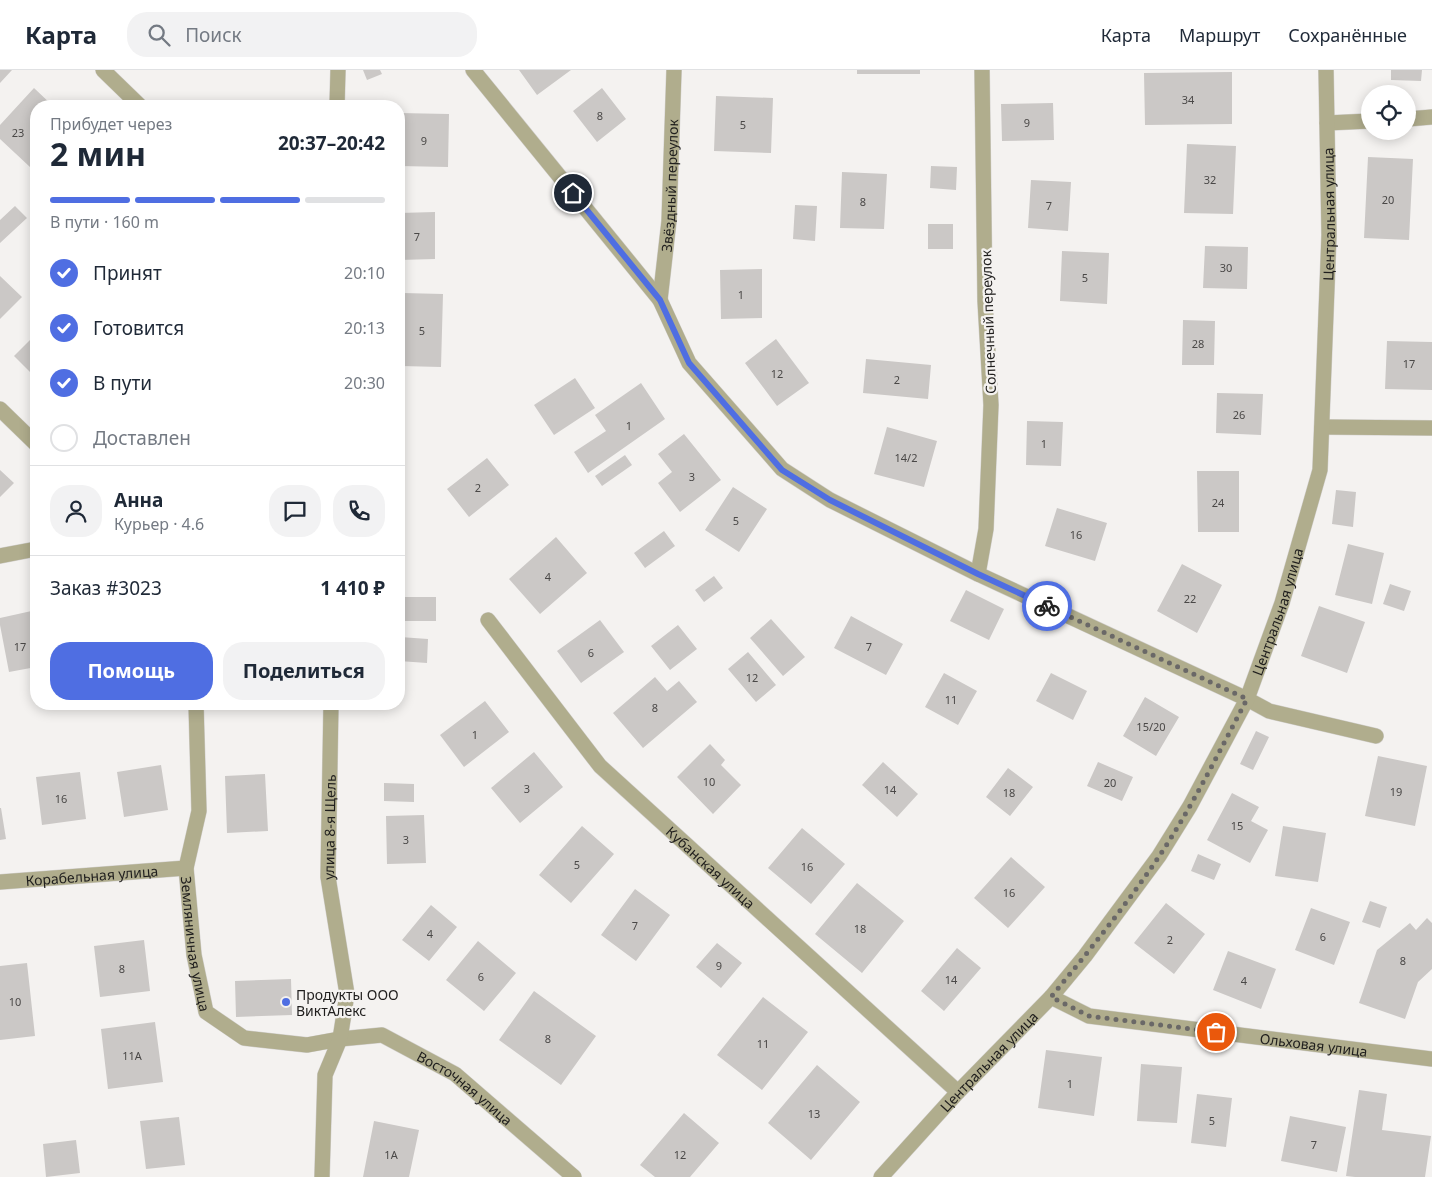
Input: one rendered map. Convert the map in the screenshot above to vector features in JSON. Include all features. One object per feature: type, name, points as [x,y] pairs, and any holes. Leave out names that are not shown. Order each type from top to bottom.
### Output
[{"type":"street","points":[[104,70],[134,100]]},
{"type":"street","points":[[337,100],[338,70]]},
{"type":"street","points":[[474,70],[660,300],[689,363],[782,470],[830,500],[978,574],[1247,699],[1269,712],[1376,736]]},
{"type":"street","name":"Звёздный переулок","points":[[660,300],[669,221],[674,70]]},
{"type":"street","name":"Солнечный переулок","points":[[978,574],[986,529],[991,405],[985,301],[982,70]]},
{"type":"street","name":"Центральная улица","points":[[881,1177],[958,1092],[1051,997],[1085,956],[1159,856],[1190,806],[1247,699],[1282,603],[1320,470],[1329,235],[1326,70]]},
{"type":"street","points":[[1416,118],[1432,117]]},
{"type":"street","points":[[1327,123],[1361,121]]},
{"type":"street","points":[[0,409],[30,438]]},
{"type":"street","points":[[1322,427],[1432,428]]},
{"type":"street","points":[[0,556],[30,550]]},
{"type":"street","name":"Кубанская улица","points":[[488,620],[600,766],[958,1092]]},
{"type":"street","name":"Земляничная улица","points":[[196,710],[198,811],[186,868],[194,955],[206,1012],[244,1038],[307,1045],[340,1039]]},
{"type":"street","name":"улица 8-я Щель","points":[[322,1177],[325,1075],[340,1039],[347,994],[328,877],[330,710]]},
{"type":"street","name":"Корабельная улица","points":[[0,882],[186,868]]},
{"type":"street","name":"Ольховая улица","points":[[1051,997],[1089,1016],[1432,1059]]},
{"type":"street","name":"Восточная улица","points":[[340,1039],[382,1034],[455,1074],[574,1177]]},
{"type":"building","points":[[0,70],[12,70],[0,83]]},
{"type":"building","points":[[363,70],[380,70],[382,74],[367,80]]},
{"type":"building","points":[[519,70],[571,70],[537,95]]},
{"type":"building","points":[[857,70],[920,70],[920,74],[857,74]]},
{"type":"building","points":[[1391,70],[1422,70],[1421,81],[1391,80]]},
{"type":"building","points":[[1232,72],[1232,124],[1145,125],[1144,73]]},
{"type":"building","points":[[34,88],[47,100],[30,100],[30,167],[0,139],[0,125]]},
{"type":"building","points":[[602,88],[626,119],[597,142],[573,111]]},
{"type":"building","points":[[716,96],[773,98],[771,153],[714,151]]},
{"type":"building","points":[[1053,103],[1054,140],[1002,141],[1001,104]]},
{"type":"building","points":[[405,113],[449,114],[448,167],[405,166]]},
{"type":"building","points":[[1187,144],[1236,146],[1233,214],[1184,213]]},
{"type":"building","points":[[1368,157],[1413,159],[1409,240],[1364,238]]},
{"type":"building","points":[[931,166],[957,167],[956,190],[930,188]]},
{"type":"building","points":[[842,172],[887,174],[884,229],[840,228]]},
{"type":"building","points":[[1031,180],[1071,182],[1068,231],[1028,228]]},
{"type":"building","points":[[795,205],[817,206],[815,241],[793,239]]},
{"type":"building","points":[[15,206],[27,218],[0,243],[0,220]]},
{"type":"building","points":[[435,212],[435,259],[405,260],[405,213]]},
{"type":"building","points":[[928,224],[953,224],[953,249],[928,249]]},
{"type":"building","points":[[1205,246],[1248,247],[1247,289],[1203,288]]},
{"type":"building","points":[[1062,251],[1109,253],[1107,304],[1060,301]]},
{"type":"building","points":[[762,269],[762,318],[721,319],[720,270]]},
{"type":"building","points":[[0,276],[22,297],[0,319]]},
{"type":"building","points":[[405,293],[443,294],[441,367],[405,366]]},
{"type":"building","points":[[1183,320],[1215,321],[1214,365],[1182,365]]},
{"type":"building","points":[[776,339],[809,383],[777,406],[745,363]]},
{"type":"building","points":[[30,340],[30,372],[14,356]]},
{"type":"building","points":[[1387,341],[1432,342],[1432,390],[1385,389]]},
{"type":"building","points":[[866,359],[931,365],[928,399],[863,393]]},
{"type":"building","points":[[575,378],[595,408],[554,435],[534,405]]},
{"type":"building","points":[[641,383],[665,419],[588,473],[574,452],[606,431],[595,415]]},
{"type":"building","points":[[1217,393],[1263,394],[1261,435],[1216,433]]},
{"type":"building","points":[[1027,421],[1063,422],[1061,466],[1026,465]]},
{"type":"building","points":[[887,427],[937,441],[924,487],[874,474]]},
{"type":"building","points":[[684,434],[721,480],[680,512],[658,483],[672,472],[658,454]]},
{"type":"building","points":[[625,455],[632,465],[602,486],[595,476]]},
{"type":"building","points":[[487,458],[509,485],[469,517],[447,489]]},
{"type":"building","points":[[0,470],[14,483],[0,497]]},
{"type":"building","points":[[1197,471],[1239,471],[1239,532],[1198,532]]},
{"type":"building","points":[[733,487],[767,509],[739,552],[705,530]]},
{"type":"building","points":[[1336,490],[1356,492],[1353,527],[1332,524]]},
{"type":"building","points":[[1057,508],[1107,523],[1095,561],[1045,546]]},
{"type":"building","points":[[664,531],[675,546],[645,568],[634,553]]},
{"type":"building","points":[[556,537],[587,573],[540,614],[509,579]]},
{"type":"building","points":[[1348,544],[1384,553],[1372,604],[1335,595]]},
{"type":"building","points":[[1182,564],[1222,585],[1197,633],[1157,611]]},
{"type":"building","points":[[714,576],[723,588],[704,602],[695,590]]},
{"type":"building","points":[[1390,584],[1411,591],[1404,611],[1383,604]]},
{"type":"building","points":[[966,590],[1004,609],[989,640],[950,621]]},
{"type":"building","points":[[405,597],[436,597],[436,621],[405,621]]},
{"type":"building","points":[[1319,606],[1365,622],[1347,673],[1301,656]]},
{"type":"building","points":[[30,611],[30,668],[9,672],[0,618]]},
{"type":"building","points":[[851,616],[903,644],[886,675],[834,648]]},
{"type":"building","points":[[771,619],[805,657],[783,676],[750,638]]},
{"type":"building","points":[[600,620],[624,652],[581,683],[557,651]]},
{"type":"building","points":[[678,625],[697,649],[670,670],[651,646]]},
{"type":"building","points":[[405,637],[428,639],[427,663],[405,661]]},
{"type":"building","points":[[748,652],[776,685],[756,702],[728,669]]},
{"type":"building","points":[[944,673],[977,691],[958,725],[925,707]]},
{"type":"building","points":[[1051,673],[1087,691],[1073,720],[1036,701]]},
{"type":"building","points":[[655,677],[667,691],[679,681],[697,702],[643,748],[613,713]]},
{"type":"building","points":[[1145,697],[1179,717],[1156,756],[1123,736]]},
{"type":"building","points":[[485,701],[509,732],[464,767],[440,735]]},
{"type":"building","points":[[1256,731],[1269,737],[1253,770],[1240,764]]},
{"type":"building","points":[[710,744],[725,760],[721,765],[741,785],[713,814],[677,777]]},
{"type":"building","points":[[534,752],[563,787],[520,823],[491,788]]},
{"type":"building","points":[[1378,756],[1427,766],[1415,826],[1365,816]]},
{"type":"building","points":[[883,762],[918,794],[897,817],[862,785]]},
{"type":"building","points":[[1098,762],[1133,777],[1122,801],[1087,786]]},
{"type":"building","points":[[161,765],[168,810],[124,817],[117,772]]},
{"type":"building","points":[[1008,768],[1033,787],[1010,816],[986,797]]},
{"type":"building","points":[[80,772],[86,819],[42,825],[36,777]]},
{"type":"building","points":[[265,774],[268,831],[227,833],[225,776]]},
{"type":"building","points":[[384,783],[414,784],[414,802],[384,801]]},
{"type":"building","points":[[1232,793],[1259,807],[1251,821],[1268,830],[1250,863],[1207,840]]},
{"type":"building","points":[[0,808],[6,839],[0,840]]},
{"type":"building","points":[[424,815],[426,863],[387,864],[386,816]]},
{"type":"building","points":[[582,826],[614,854],[571,903],[539,875]]},
{"type":"building","points":[[1283,826],[1326,833],[1318,882],[1275,876]]},
{"type":"building","points":[[802,828],[845,864],[811,904],[768,868]]},
{"type":"building","points":[[1198,854],[1221,864],[1214,880],[1191,871]]},
{"type":"building","points":[[1011,857],[1045,887],[1008,928],[974,898]]},
{"type":"building","points":[[857,883],[904,921],[862,973],[815,934]]},
{"type":"building","points":[[635,889],[670,915],[636,961],[601,935]]},
{"type":"building","points":[[1370,901],[1387,907],[1380,928],[1362,922]]},
{"type":"building","points":[[1166,903],[1205,934],[1174,974],[1134,943]]},
{"type":"building","points":[[431,905],[457,927],[429,961],[402,940]]},
{"type":"building","points":[[1311,908],[1350,922],[1334,965],[1295,950]]},
{"type":"building","points":[[1427,918],[1432,923],[1432,969],[1418,982],[1405,1019],[1359,1003],[1377,950],[1410,923],[1416,930]]},
{"type":"building","points":[[144,940],[150,991],[100,997],[94,946]]},
{"type":"building","points":[[478,941],[516,973],[484,1011],[446,980]]},
{"type":"building","points":[[717,943],[742,963],[721,988],[696,967]]},
{"type":"building","points":[[957,948],[981,968],[944,1011],[921,991]]},
{"type":"building","points":[[1228,951],[1276,969],[1261,1009],[1213,990]]},
{"type":"building","points":[[27,963],[35,1036],[0,1040],[0,966]]},
{"type":"building","points":[[291,979],[292,1015],[236,1017],[235,981]]},
{"type":"building","points":[[534,991],[596,1036],[561,1085],[499,1040]]},
{"type":"building","points":[[763,997],[808,1032],[762,1090],[717,1055]]},
{"type":"building","points":[[155,1022],[163,1082],[108,1089],[101,1029]]},
{"type":"building","points":[[1046,1050],[1102,1057],[1094,1116],[1038,1108]]},
{"type":"building","points":[[1141,1064],[1182,1067],[1177,1123],[1137,1121]]},
{"type":"building","points":[[817,1065],[860,1102],[811,1160],[768,1123]]},
{"type":"building","points":[[1359,1090],[1387,1094],[1382,1130],[1431,1136],[1425,1177],[1346,1176]]},
{"type":"building","points":[[1197,1094],[1232,1098],[1226,1147],[1191,1143]]},
{"type":"building","points":[[684,1113],[719,1143],[690,1177],[655,1177],[640,1165]]},
{"type":"building","points":[[1290,1116],[1346,1127],[1337,1172],[1281,1161]]},
{"type":"building","points":[[179,1117],[185,1165],[146,1169],[140,1121]]},
{"type":"building","points":[[374,1121],[419,1130],[409,1177],[363,1177]]},
{"type":"building","points":[[76,1140],[80,1173],[46,1177],[43,1144]]},
{"type":"way so far","points":[[1047,606],[1247,699],[1190,806],[1159,856],[1085,956],[1051,997],[1089,1016],[1216,1032]]},
{"type":"place","name":"Продукты ООО ВиктАлекс","points":[[286,1002]]},
{"type":"route","points":[[573,193],[660,300],[689,363],[782,470],[830,500],[978,574],[1047,606]]}]
